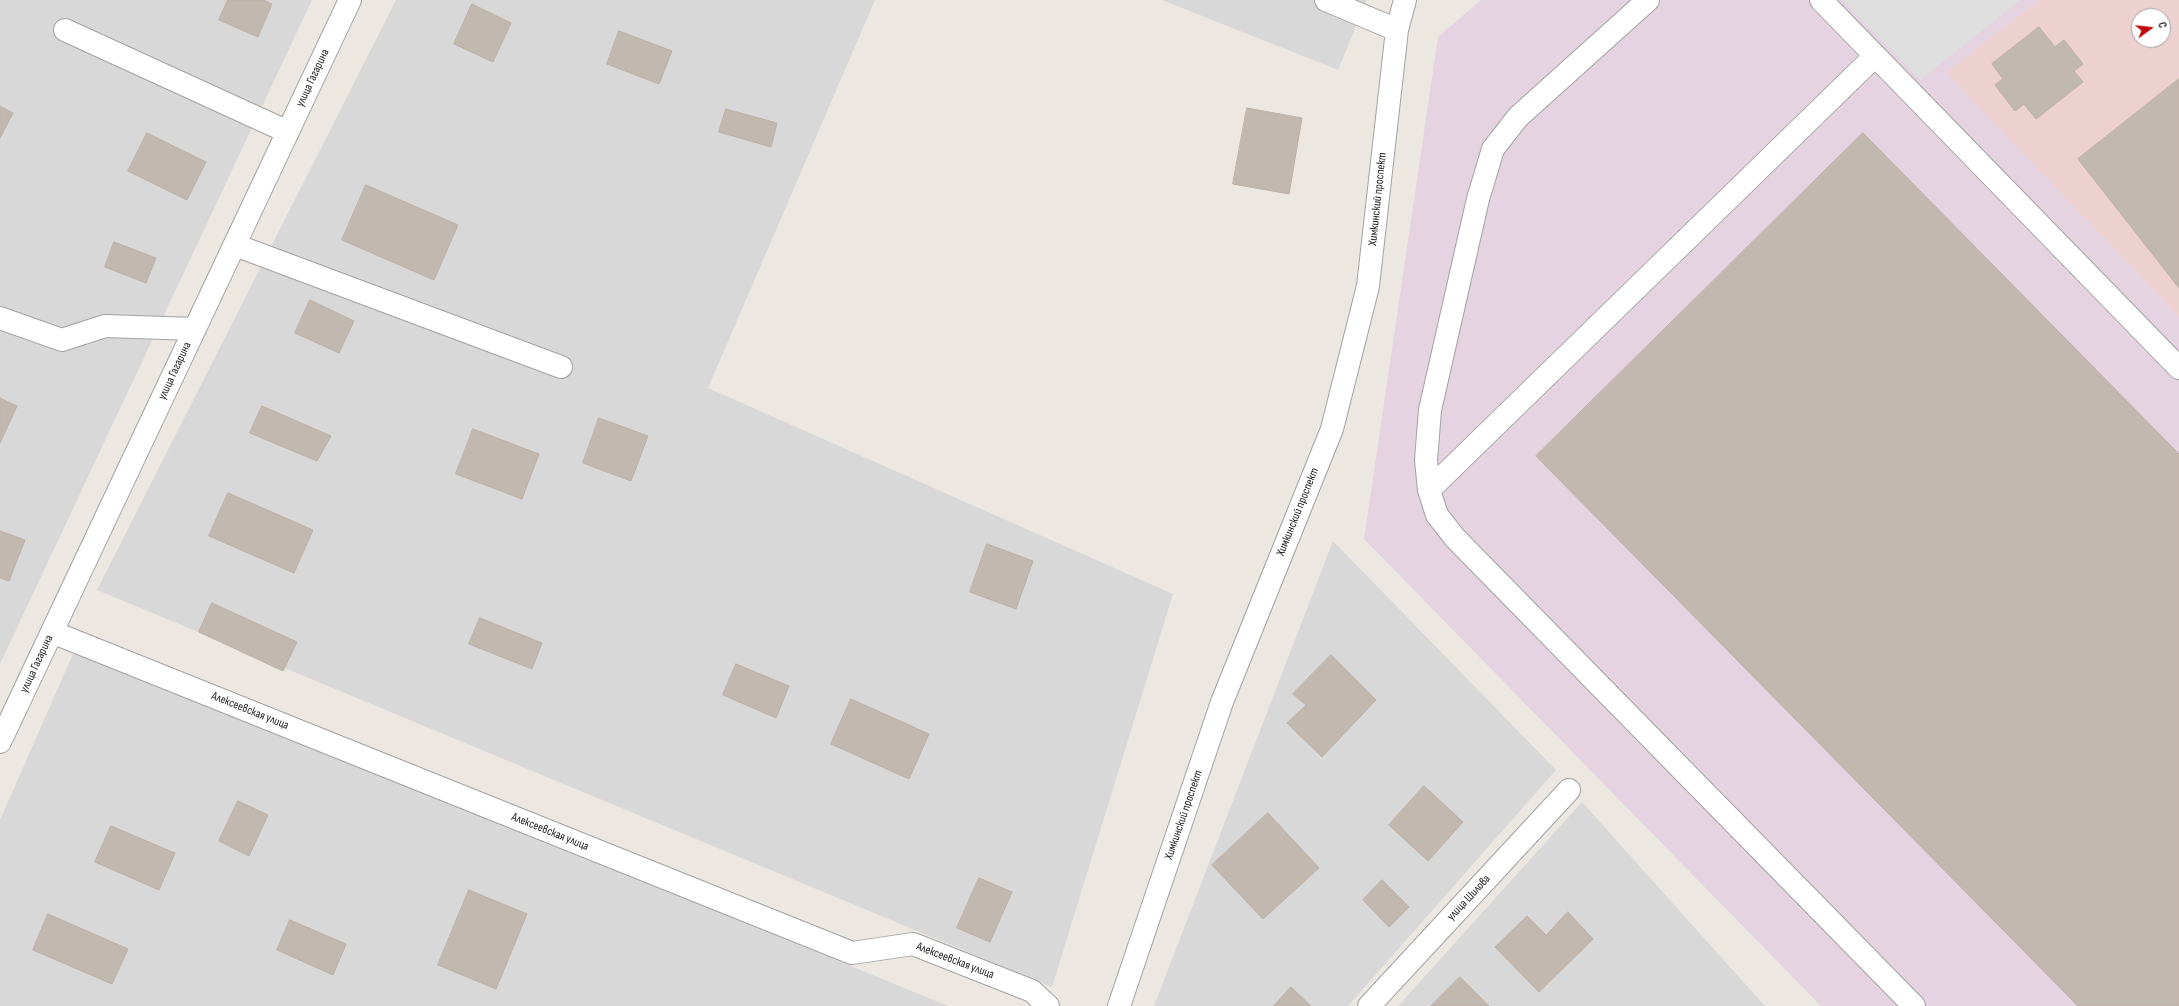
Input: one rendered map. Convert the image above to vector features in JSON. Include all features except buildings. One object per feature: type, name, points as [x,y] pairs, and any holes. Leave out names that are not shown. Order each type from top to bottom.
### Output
[{"type":"street","name":"улица Гагарина","points":[[0,742],[350,0]]},
{"type":"street","points":[[1326,0],[1397,30]]},
{"type":"street","name":"Химкинский проспект","points":[[1119,1006],[1222,702],[1332,429],[1368,286],[1397,30],[1405,0]]},
{"type":"street","points":[[1648,0],[1518,117],[1493,149],[1478,199],[1430,410],[1426,460],[1428,490],[1437,515],[1456,538],[1914,1006]]},
{"type":"street","points":[[1821,0],[2179,368]]},
{"type":"street","points":[[65,30],[288,132]]},
{"type":"street","points":[[1428,490],[1875,56]]},
{"type":"street","points":[[235,245],[562,367]]},
{"type":"street","points":[[0,318],[62,340],[105,326],[195,329]]},
{"type":"street","name":"Алексеевская улица","points":[[52,632],[852,953],[913,944],[1032,991],[1048,1006]]},
{"type":"street","name":"улица Шилова","points":[[1369,1006],[1569,790]]},
{"type":"shaded area","points":[[0,0],[312,0],[0,664]]},
{"type":"shaded area","points":[[396,0],[875,0],[708,388],[1173,594],[1052,987],[97,590]]},
{"type":"shaded area","points":[[1162,0],[1367,0],[1338,70]]},
{"type":"shaded area","points":[[1481,0],[2039,0],[1946,73],[2179,317],[2179,1006],[1821,1006],[1364,539],[1438,37]]},
{"type":"shaded area","points":[[1842,0],[2020,0],[1920,80]]},
{"type":"shaded area","points":[[2039,0],[2179,0],[2179,317],[1945,73]]},
{"type":"shaded area","points":[[1333,541],[1556,770],[1348,1006],[1154,1006]]},
{"type":"shaded area","points":[[76,647],[948,1006],[0,1006],[0,820]]},
{"type":"shaded area","points":[[1582,802],[1765,1006],[1398,1006]]}]
